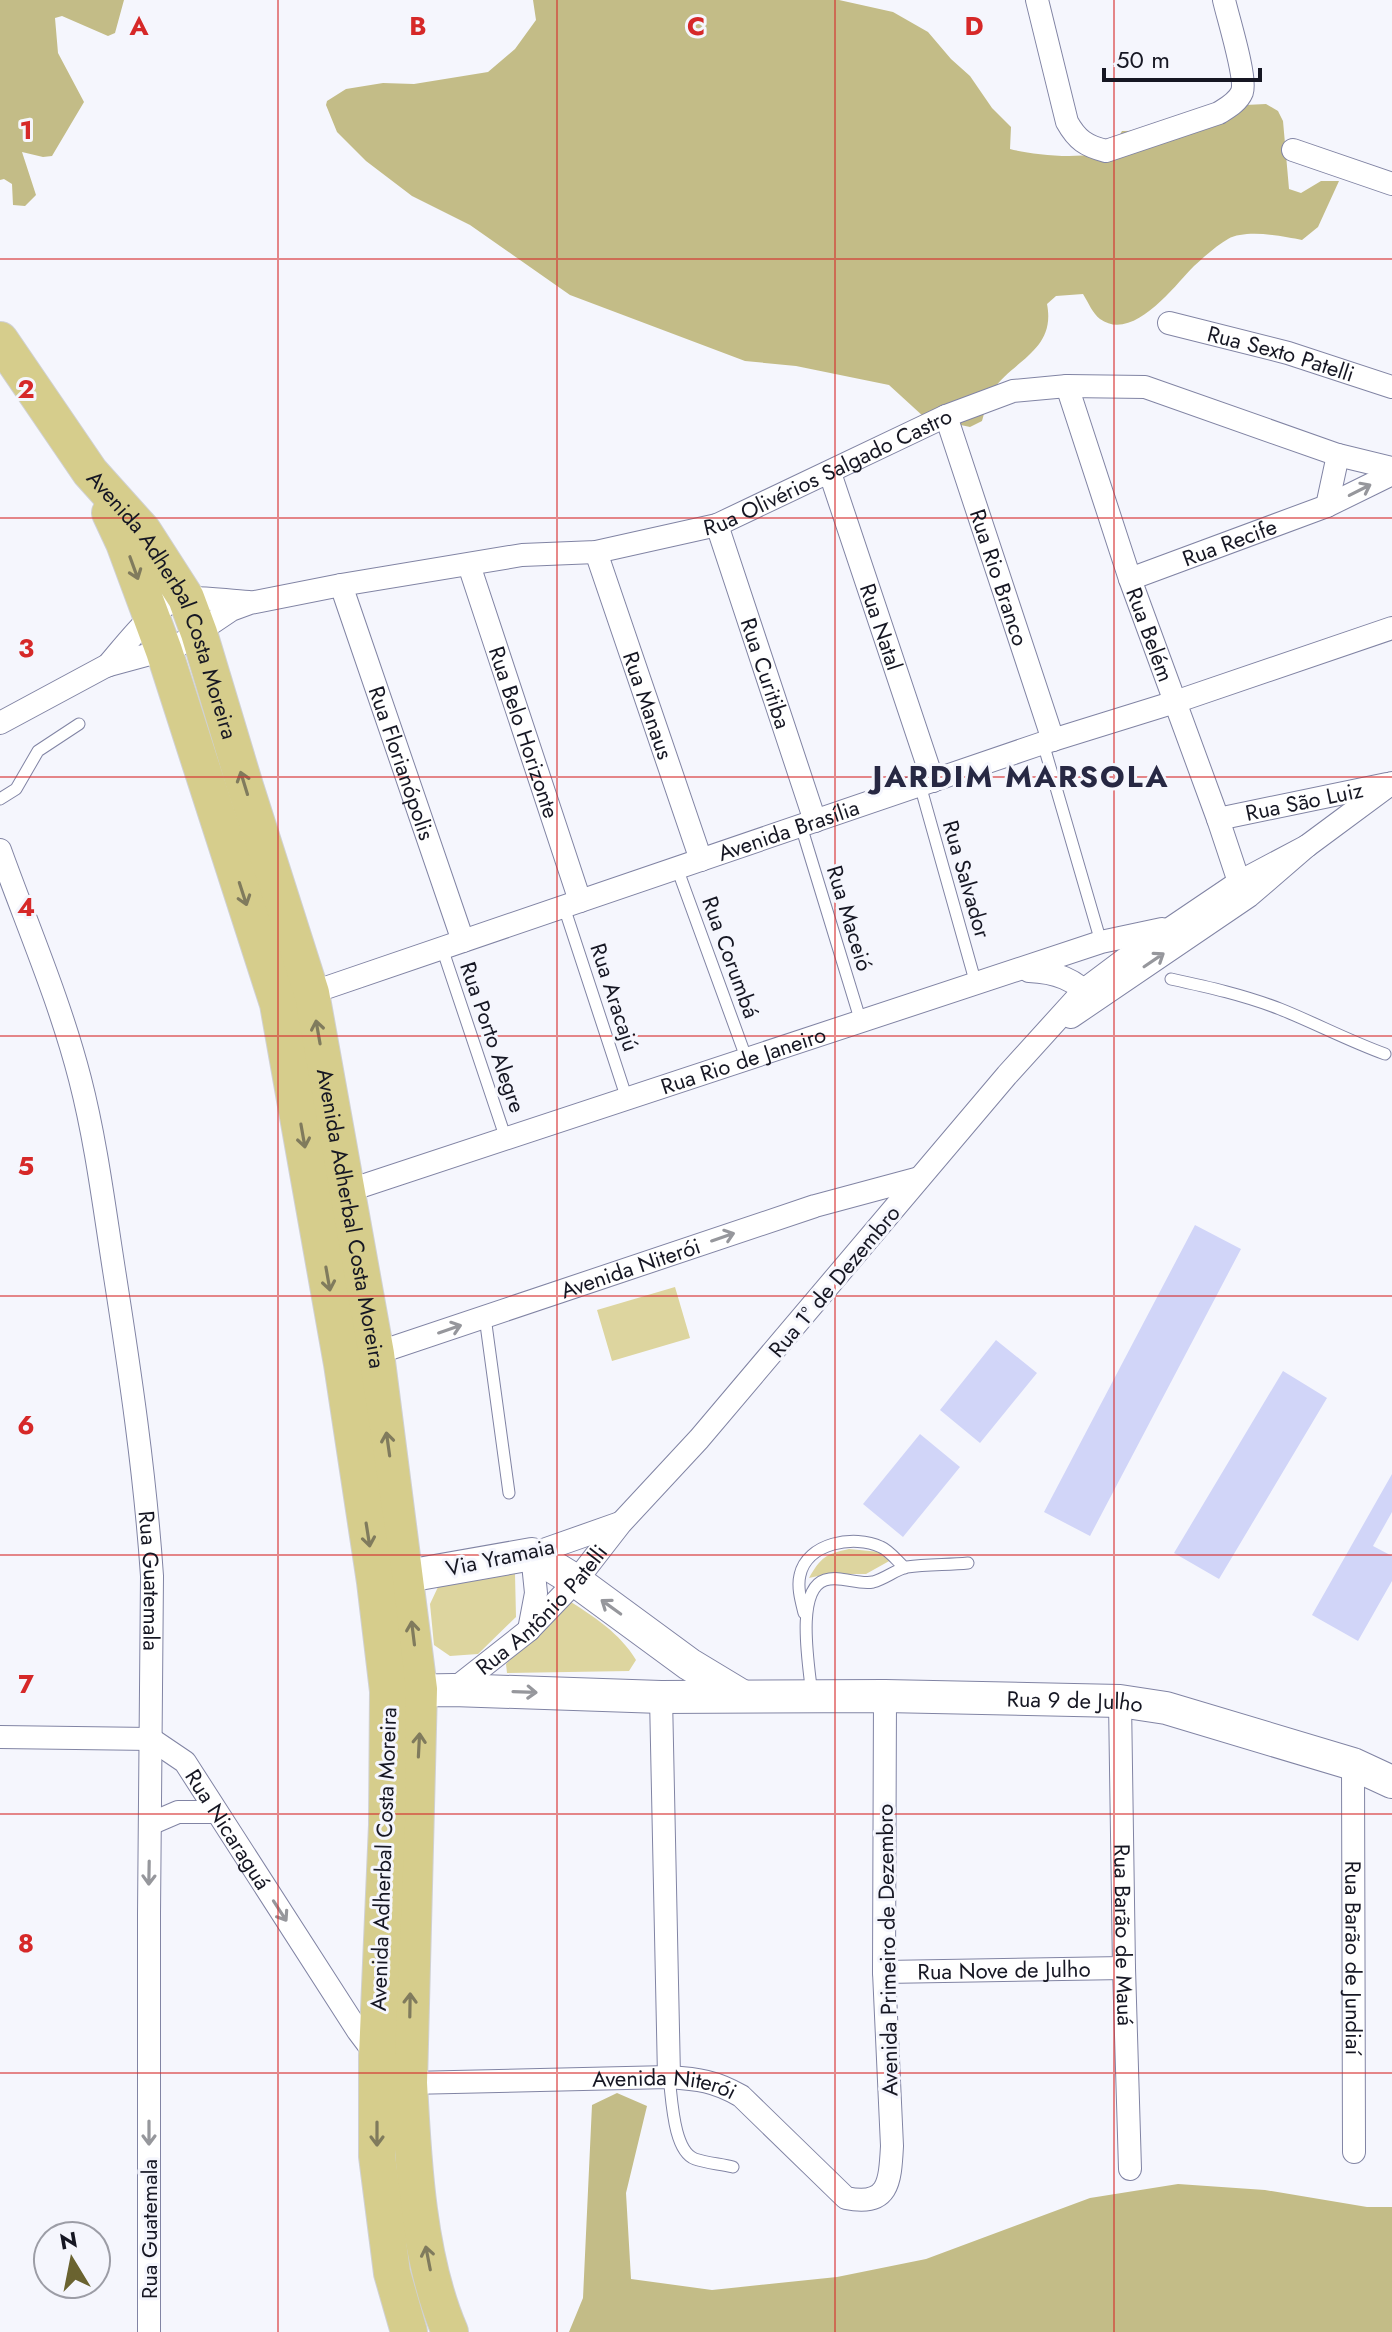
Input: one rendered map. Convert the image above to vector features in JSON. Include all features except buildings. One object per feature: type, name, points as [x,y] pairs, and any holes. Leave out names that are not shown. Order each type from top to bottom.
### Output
[{"type":"main road","points":[[0,340],[90,472]]},
{"type":"main road","name":"Avenida Adherbal Costa Moreira","points":[[90,472],[143,531],[186,598],[249,801],[295,998],[331,1196],[376,1354],[391,1580]]},
{"type":"main road","name":"Avenida Adherbal Costa Moreira","points":[[90,472],[124,543],[295,998]]},
{"type":"main road","name":"Avenida Adherbal Costa Moreira","points":[[331,1196],[342,1364],[391,1580],[420,1690],[409,2083],[412,2145],[427,2262],[450,2332]]},
{"type":"main road","points":[[532,1554],[576,1581],[689,1664],[745,1698]]},
{"type":"main road","name":"Via Yramaia","points":[[391,1580],[532,1554]]},
{"type":"main road","points":[[644,1630],[659,1671],[661,1697]]},
{"type":"main road","name":"Avenida Adherbal Costa Moreira","points":[[409,2332],[392,2273],[377,2156],[377,2056],[387,1825],[420,1690]]},
{"type":"main road","name":"Rua 9 de Julho","points":[[420,1690],[661,1697],[885,1696],[1120,1701],[1166,1708],[1353,1764],[1392,1782]]},
{"type":"street","points":[[1037,0],[1067,122],[1076,137],[1089,146],[1106,151],[1219,113],[1233,105],[1242,92],[1243,76],[1224,0]]},
{"type":"street","points":[[1293,150],[1392,184]]},
{"type":"street","name":"Rua Sexto Patelli","points":[[1169,323],[1288,353],[1392,387]]},
{"type":"street","name":"Rua Olivérios Salgado Castro","points":[[250,603],[522,555],[596,552],[717,525],[946,416],[1013,391],[1067,386],[1145,387],[1338,455],[1392,468]]},
{"type":"street","name":"Rua Belém","points":[[1067,386],[1130,579],[1239,882]]},
{"type":"street","name":"Rua Rio Branco","points":[[946,416],[1048,741]]},
{"type":"street","points":[[1327,506],[1338,455]]},
{"type":"street","name":"Rua Natal","points":[[830,473],[927,783]]},
{"type":"street","name":"Rua Recife","points":[[1130,579],[1327,506],[1392,474]]},
{"type":"street","name":"Rua Curitiba","points":[[717,525],[808,823]]},
{"type":"street","name":"Rua Manaus","points":[[596,552],[701,860]]},
{"type":"street","name":"Rua Belo Horizonte","points":[[469,565],[572,904]]},
{"type":"street","name":"Rua Florianópolis","points":[[341,585],[452,945]]},
{"type":"street","points":[[106,666],[170,602],[186,598],[250,603]]},
{"type":"street","points":[[0,723],[106,666],[164,651],[188,641],[231,610],[250,603]]},
{"type":"street","name":"Avenida Brasília","points":[[295,998],[1048,741],[1175,702],[1392,628]]},
{"type":"street","name":"Rua São Luiz","points":[[1218,819],[1392,783]]},
{"type":"street","name":"Rua 1º de Dezembro","points":[[1084,990],[1199,929],[1249,896],[1307,846],[1392,783]]},
{"type":"street","name":"Rua 1º de Dezembro","points":[[621,1523],[699,1439],[919,1178],[1084,990],[1239,882],[1307,846]]},
{"type":"street","name":"Rua Guatemala","points":[[0,850],[64,1025],[92,1132],[135,1404],[149,1529],[152,1576],[149,2332]]},
{"type":"street","points":[[1199,929],[1239,882]]},
{"type":"street","name":"Rua Rio de Janeiro","points":[[331,1196],[1092,945],[1173,926]]},
{"type":"street","points":[[1084,990],[1076,959],[1092,945]]},
{"type":"street","points":[[1020,970],[1060,975],[1084,990]]},
{"type":"street","name":"Avenida Niterói","points":[[342,1364],[815,1206],[919,1178]]},
{"type":"street","name":"Via Yramaia","points":[[532,1554],[621,1523]]},
{"type":"street","name":"Rua Antônio Patelli","points":[[420,1690],[529,1630],[576,1581],[621,1523]]},
{"type":"street","points":[[529,1630],[536,1593],[532,1554]]},
{"type":"street","name":"Avenida Primeiro de Dezembro","points":[[875,2199],[887,2187],[892,2146],[884,1972],[885,1696]]},
{"type":"street","points":[[661,1697],[669,2077]]},
{"type":"street","name":"Rua Barão de Mauá","points":[[1120,1701],[1130,2169]]},
{"type":"street","points":[[0,1737],[151,1739]]},
{"type":"street","name":"Rua Nicaraguá","points":[[151,1739],[185,1762],[377,2056]]},
{"type":"street","name":"Rua Barão de Jundiaí","points":[[1353,1764],[1354,2152]]},
{"type":"street","points":[[150,1824],[178,1812],[216,1812]]},
{"type":"street","name":"Rua Nove de Julho","points":[[884,1972],[1124,1968]]},
{"type":"street","name":"Avenida Niterói","points":[[409,2083],[669,2077],[704,2079],[741,2096],[846,2198],[862,2201],[875,2199]]},
{"type":"lane","points":[[0,799],[21,783],[38,751],[79,724]]},
{"type":"lane","points":[[1048,741],[1092,945]]},
{"type":"lane","name":"Rua Salvador","points":[[927,783],[976,985]]},
{"type":"lane","name":"Rua Maceió","points":[[808,823],[861,1022]]},
{"type":"lane","name":"Rua Corumbá","points":[[677,868],[747,1060]]},
{"type":"lane","name":"Rua Aracajú","points":[[572,904],[627,1099]]},
{"type":"lane","name":"Rua Porto Alegre","points":[[452,945],[506,1139]]},
{"type":"lane","points":[[1171,979],[1237,994],[1385,1054]]},
{"type":"lane","points":[[485,1317],[509,1493]]},
{"type":"lane","points":[[812,1696],[799,1577],[805,1561],[832,1544],[871,1544],[888,1551],[905,1568]]},
{"type":"lane","points":[[805,1617],[812,1592],[817,1584],[826,1579],[873,1582],[905,1568],[968,1563]]},
{"type":"lane","points":[[669,2077],[679,2140],[685,2153],[695,2159],[733,2167]]},
{"type":"shaded area","points":[[0,0],[124,0],[115,33],[108,36],[62,16],[55,18],[58,53],[84,102],[52,156],[22,152],[36,195],[25,206],[13,205],[12,184],[0,180]]},
{"type":"shaded area","points":[[533,0],[839,0],[893,12],[928,32],[970,76],[992,108],[1011,127],[1010,149],[1077,156],[1103,152],[1111,147],[1122,131],[1184,130],[1245,105],[1266,104],[1278,111],[1283,121],[1289,189],[1301,193],[1321,181],[1339,181],[1318,227],[1302,240],[1254,234],[1228,239],[1194,266],[1152,309],[1126,324],[1113,324],[1100,319],[1083,294],[1056,296],[1047,304],[1048,320],[1040,343],[992,391],[982,421],[970,427],[924,417],[889,385],[796,366],[745,361],[570,295],[470,225],[412,196],[366,161],[337,132],[326,105],[327,101],[346,89],[383,83],[414,84],[488,72],[515,49],[536,20]]},
{"type":"shaded area","points":[[675,1287],[690,1338],[612,1361],[597,1310]]},
{"type":"shaded area","points":[[849,1549],[880,1552],[891,1560],[866,1574],[827,1574],[809,1578],[825,1558]]},
{"type":"shaded area","points":[[515,1574],[516,1617],[478,1654],[450,1656],[434,1645],[430,1604],[438,1587]]},
{"type":"shaded area","points":[[568,1600],[606,1626],[622,1642],[636,1660],[629,1671],[507,1673],[506,1664]]},
{"type":"shaded area","points":[[617,2093],[647,2106],[626,2193],[631,2279],[712,2290],[837,2277],[926,2259],[1090,2198],[1178,2184],[1265,2190],[1367,2207],[1392,2207],[1392,2332],[569,2332],[583,2298],[592,2105]]},
{"type":"district","name":"JARDIM MARSOLA","points":[[1021,776]]}]
